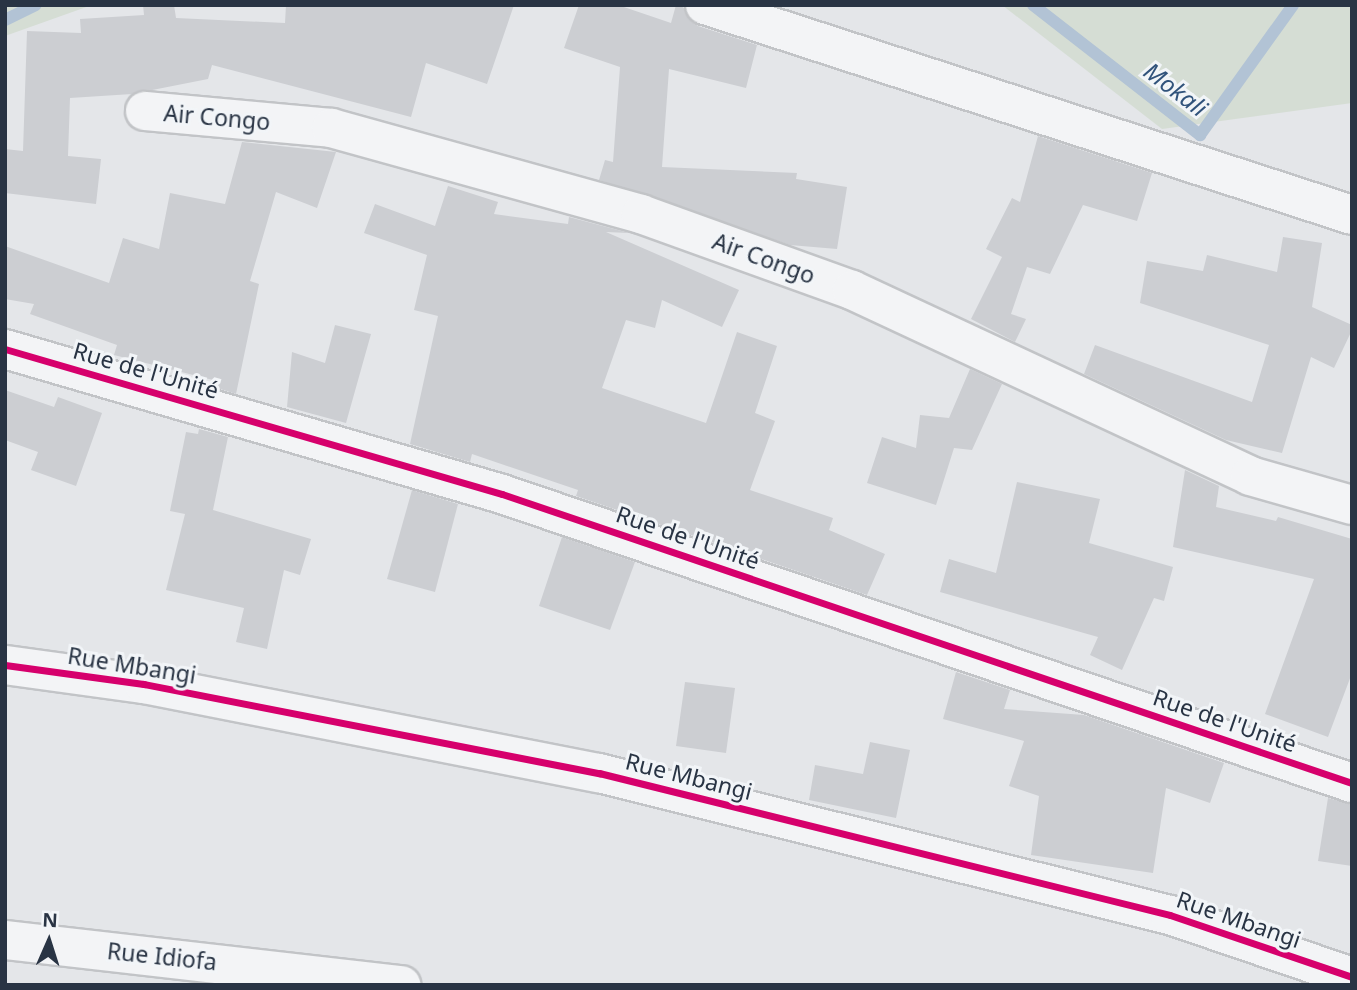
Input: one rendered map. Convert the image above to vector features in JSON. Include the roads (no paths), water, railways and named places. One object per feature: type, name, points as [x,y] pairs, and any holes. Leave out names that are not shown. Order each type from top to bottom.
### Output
[{"type":"street","points":[[705,5],[1352,215]]},
{"type":"street","name":"Air Congo","points":[[145,110],[331,128],[641,214],[852,290],[1250,476],[1352,505]]},
{"type":"street","name":"Rue de l'Unité","points":[[5,349],[502,494],[1352,783]]},
{"type":"street","name":"Rue Mbangi","points":[[5,665],[144,684],[599,773],[1170,915],[1352,977]]},
{"type":"street","name":"Rue Idiofa","points":[[5,940],[401,985]]},
{"type":"waterway","name":"Mokali","points":[[5,20],[36,5]]},
{"type":"waterway","name":"Mokali","points":[[1033,5],[1200,135],[1293,5]]}]
